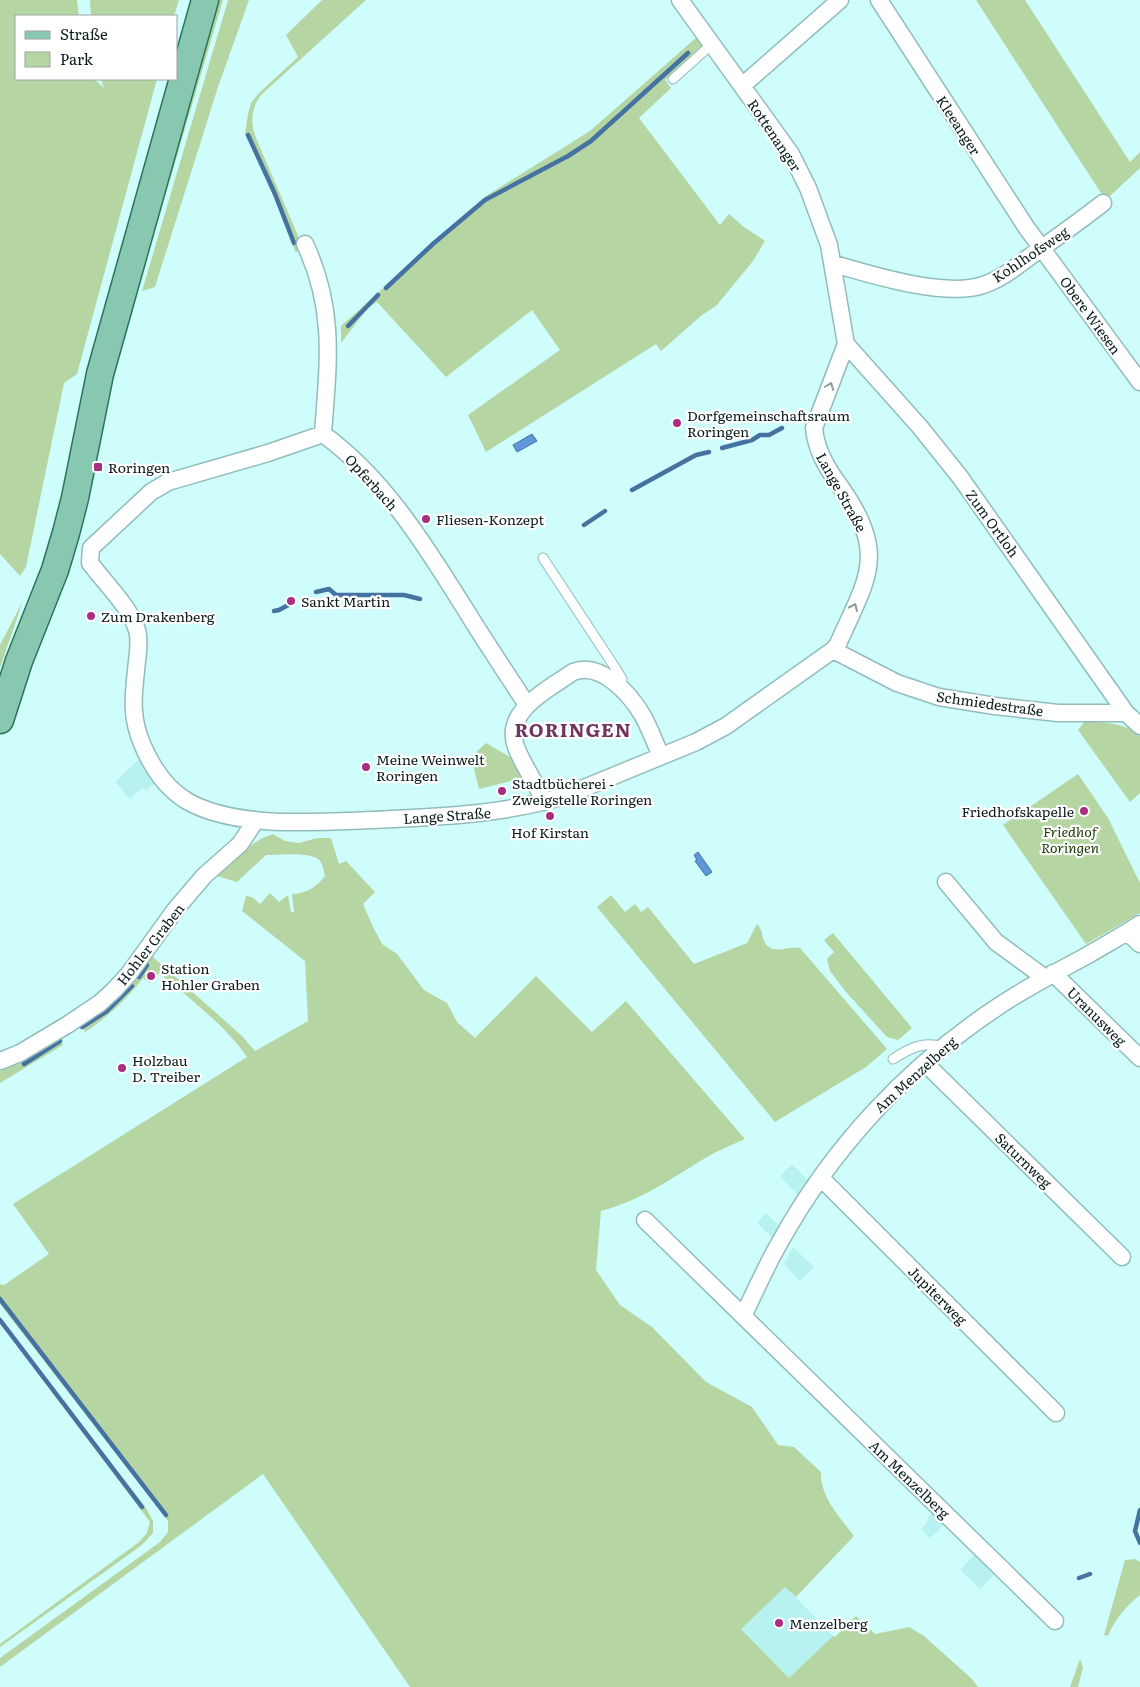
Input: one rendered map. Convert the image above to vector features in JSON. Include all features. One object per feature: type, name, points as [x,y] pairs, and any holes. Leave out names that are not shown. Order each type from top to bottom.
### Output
[{"type":"main road","points":[[0,720],[19,661],[55,570],[66,533],[100,374],[205,0]]},
{"type":"street","name":"Rottenanger","points":[[680,0],[791,154],[801,172],[821,218],[834,264],[846,344]]},
{"type":"street","points":[[742,86],[840,0]]},
{"type":"street","name":"Kleeanger","points":[[878,0],[1026,227],[1042,248]]},
{"type":"street","name":"Kohlhofsweg","points":[[834,264],[914,284],[960,290],[982,285],[1002,277],[1103,203]]},
{"type":"street","points":[[305,244],[314,263],[324,297],[328,324],[323,434]]},
{"type":"street","name":"Obere Wiesen","points":[[1042,248],[1140,382]]},
{"type":"street","name":"Lange Straße","points":[[323,434],[268,453],[168,482],[151,492],[92,548],[90,563],[124,606],[138,633],[133,694],[134,717],[142,744],[152,764],[167,784],[186,800],[211,811],[256,820],[310,823],[489,812],[545,802],[596,784],[696,742],[726,726],[833,650],[838,644],[864,586],[869,567],[867,538],[856,510],[824,462],[814,428],[846,344]]},
{"type":"street","name":"Zum Ortloh","points":[[846,344],[920,426],[960,477],[1126,712]]},
{"type":"street","name":"Opferbach","points":[[323,434],[365,470],[406,521],[449,581],[527,705]]},
{"type":"street","name":"Schmiedestraße","points":[[833,650],[890,680],[939,697],[994,706],[1058,713],[1126,712]]},
{"type":"street","points":[[545,802],[516,747],[516,723],[520,713],[527,705],[572,672],[585,669],[598,671],[621,689],[643,716],[660,756]]},
{"type":"street","points":[[1126,712],[1140,726]]},
{"type":"street","name":"Hohler Graben","points":[[0,1061],[20,1053],[67,1025],[114,990],[128,975],[176,910],[204,876],[240,844],[256,820]]},
{"type":"street","name":"Uranusweg","points":[[946,882],[996,942],[1049,976],[1140,1058]]},
{"type":"street","points":[[1134,928],[1140,944]]},
{"type":"street","name":"Am Menzelberg","points":[[743,1316],[779,1242],[804,1202],[865,1121],[895,1088],[943,1047],[997,1007],[1134,928]]},
{"type":"street","name":"Saturnweg","points":[[925,1063],[1122,1257]]},
{"type":"street","name":"Jupiterweg","points":[[821,1178],[1056,1413]]},
{"type":"street","name":"Am Menzelberg","points":[[645,1220],[1055,1621]]},
{"type":"lane","points":[[673,79],[712,44]]},
{"type":"lane","points":[[543,558],[622,679],[621,689]]},
{"type":"lane","points":[[893,1059],[914,1047],[926,1044],[943,1047]]},
{"type":"shaded area","points":[[139,759],[154,784],[146,791],[142,788],[130,799],[115,782]]},
{"type":"shaded area","points":[[792,1164],[809,1181],[799,1196],[780,1176]]},
{"type":"shaded area","points":[[766,1213],[780,1227],[774,1239],[757,1223]]},
{"type":"shaded area","points":[[793,1247],[814,1267],[800,1281],[784,1264]]},
{"type":"shaded area","points":[[934,1512],[946,1523],[930,1538],[921,1529]]},
{"type":"shaded area","points":[[977,1552],[997,1572],[980,1589],[960,1570]]},
{"type":"shaded area","points":[[785,1586],[833,1636],[789,1678],[741,1629]]},
{"type":"green space","points":[[0,0],[77,0],[79,15],[15,15],[15,80],[95,80],[104,88],[101,80],[157,80],[77,374],[64,383],[26,567],[20,576],[0,554]]},
{"type":"green space","points":[[90,0],[179,0],[174,15],[91,15]]},
{"type":"green space","points":[[219,0],[223,0],[136,291]]},
{"type":"green space","points":[[228,0],[249,0],[218,87],[155,287],[142,291]]},
{"type":"green space","points":[[322,0],[366,0],[261,95],[255,105],[252,116],[256,138],[302,245],[296,253],[260,162],[245,134],[251,103],[258,94],[298,57],[286,35]]},
{"type":"green space","points":[[976,0],[1025,0],[1130,162],[1140,152],[1140,168],[1110,196],[1104,197],[1099,190]]},
{"type":"green space","points":[[697,37],[703,45],[665,80],[671,88],[639,118],[720,225],[729,214],[765,241],[753,261],[716,306],[702,315],[661,351],[656,344],[486,452],[468,415],[560,350],[532,310],[446,377],[377,302],[368,308],[341,343],[341,326],[486,196],[590,131]]},
{"type":"green space","points":[[23,601],[0,668],[0,645]]},
{"type":"green space","points":[[1085,721],[1121,726],[1134,731],[1140,736],[1140,793],[1130,802],[1078,730]]},
{"type":"green space","points":[[486,743],[515,760],[523,778],[479,789],[471,757]]},
{"type":"green space","name":"Friedhof Roringen","points":[[1078,774],[1108,818],[1140,883],[1140,913],[1086,944],[1003,825]]},
{"type":"green space","points":[[273,834],[285,841],[299,843],[317,838],[331,838],[339,864],[346,861],[375,892],[363,904],[382,944],[397,954],[424,990],[447,1003],[457,1022],[475,1038],[536,976],[592,1032],[626,1001],[745,1139],[712,1154],[642,1195],[601,1211],[596,1270],[620,1305],[652,1327],[706,1382],[752,1407],[778,1445],[794,1447],[821,1472],[827,1498],[854,1536],[796,1597],[785,1587],[741,1629],[789,1678],[856,1616],[875,1634],[909,1627],[924,1636],[972,1679],[978,1687],[410,1687],[263,1474],[0,1667],[0,1658],[160,1542],[168,1532],[168,1521],[0,1304],[0,1284],[4,1285],[49,1254],[13,1204],[247,1057],[217,1023],[159,973],[150,983],[143,978],[116,1008],[85,1032],[81,1025],[152,956],[242,1036],[255,1051],[308,1021],[305,961],[242,911],[246,896],[252,897],[260,904],[270,893],[279,902],[288,895],[291,912],[294,912],[292,894],[314,887],[325,876],[320,861],[311,856],[303,855],[266,855],[237,882],[217,876],[250,846]]},
{"type":"green space","points":[[611,895],[625,912],[635,904],[641,912],[648,907],[694,964],[747,943],[757,924],[761,929],[765,943],[769,947],[777,950],[800,948],[887,1049],[866,1067],[775,1122],[597,907]]},
{"type":"green space","points":[[833,933],[912,1028],[898,1040],[887,1037],[846,992],[830,971],[827,959],[834,952],[824,940]]},
{"type":"green space","points":[[59,1038],[63,1045],[0,1083],[0,1071],[22,1062]]},
{"type":"green space","points":[[0,1317],[146,1508],[153,1521],[153,1533],[142,1545],[0,1647],[0,1644],[139,1542],[147,1533],[150,1522],[0,1323]]},
{"type":"green space","points":[[1135,1559],[1140,1562],[1140,1595],[1121,1613],[1108,1636],[1104,1635],[1125,1560]]},
{"type":"green space","points":[[1080,1659],[1083,1667],[1078,1687],[1070,1687]]},
{"type":"water","points":[[532,434],[537,441],[517,452],[513,445]]},
{"type":"water","points":[[698,852],[712,872],[706,876],[695,861],[697,860],[694,855]]},
{"type":"waterway","points":[[386,288],[434,243],[485,200],[568,156],[591,141],[688,53]]},
{"type":"waterway","points":[[248,135],[275,194],[294,243]]},
{"type":"waterway","points":[[348,326],[378,295]]},
{"type":"waterway","points":[[722,448],[752,440],[760,435],[769,435],[782,428]]},
{"type":"waterway","points":[[632,490],[696,455],[709,452]]},
{"type":"waterway","points":[[584,525],[605,511]]},
{"type":"waterway","points":[[316,592],[329,589],[336,595],[404,595],[420,599]]},
{"type":"waterway","points":[[274,611],[294,602]]},
{"type":"waterway","points":[[139,977],[147,965]]},
{"type":"waterway","points":[[82,1027],[107,1011],[132,986]]},
{"type":"waterway","points":[[24,1064],[60,1041]]},
{"type":"waterway","points":[[0,1299],[166,1515]]},
{"type":"waterway","points":[[0,1320],[142,1507]]},
{"type":"waterway","points":[[1140,1510],[1135,1531],[1140,1543]]},
{"type":"waterway","points":[[1079,1578],[1090,1574]]},
{"type":"place","name":"Dorfgemeinschaftsraum Roringen","points":[[677,423]]},
{"type":"place","name":"Roringen","points":[[98,467]]},
{"type":"place","name":"Fliesen-Konzept","points":[[426,519]]},
{"type":"place","name":"Sankt Martin","points":[[291,601]]},
{"type":"place","name":"Zum Drakenberg","points":[[91,616]]},
{"type":"place","name":"Meine Weinwelt Roringen","points":[[366,767]]},
{"type":"place","name":"Stadtbücherei - Zweigstelle Roringen","points":[[502,791]]},
{"type":"place","name":"Friedhofskapelle","points":[[1084,811]]},
{"type":"place","name":"Hof Kirstan","points":[[550,816]]},
{"type":"place","name":"Station Hohler Graben","points":[[151,976]]},
{"type":"place","name":"Holzbau D. Treiber","points":[[122,1068]]},
{"type":"place","name":"Menzelberg","points":[[779,1623]]},
{"type":"district","name":"RORINGEN","points":[[573,729]]}]
